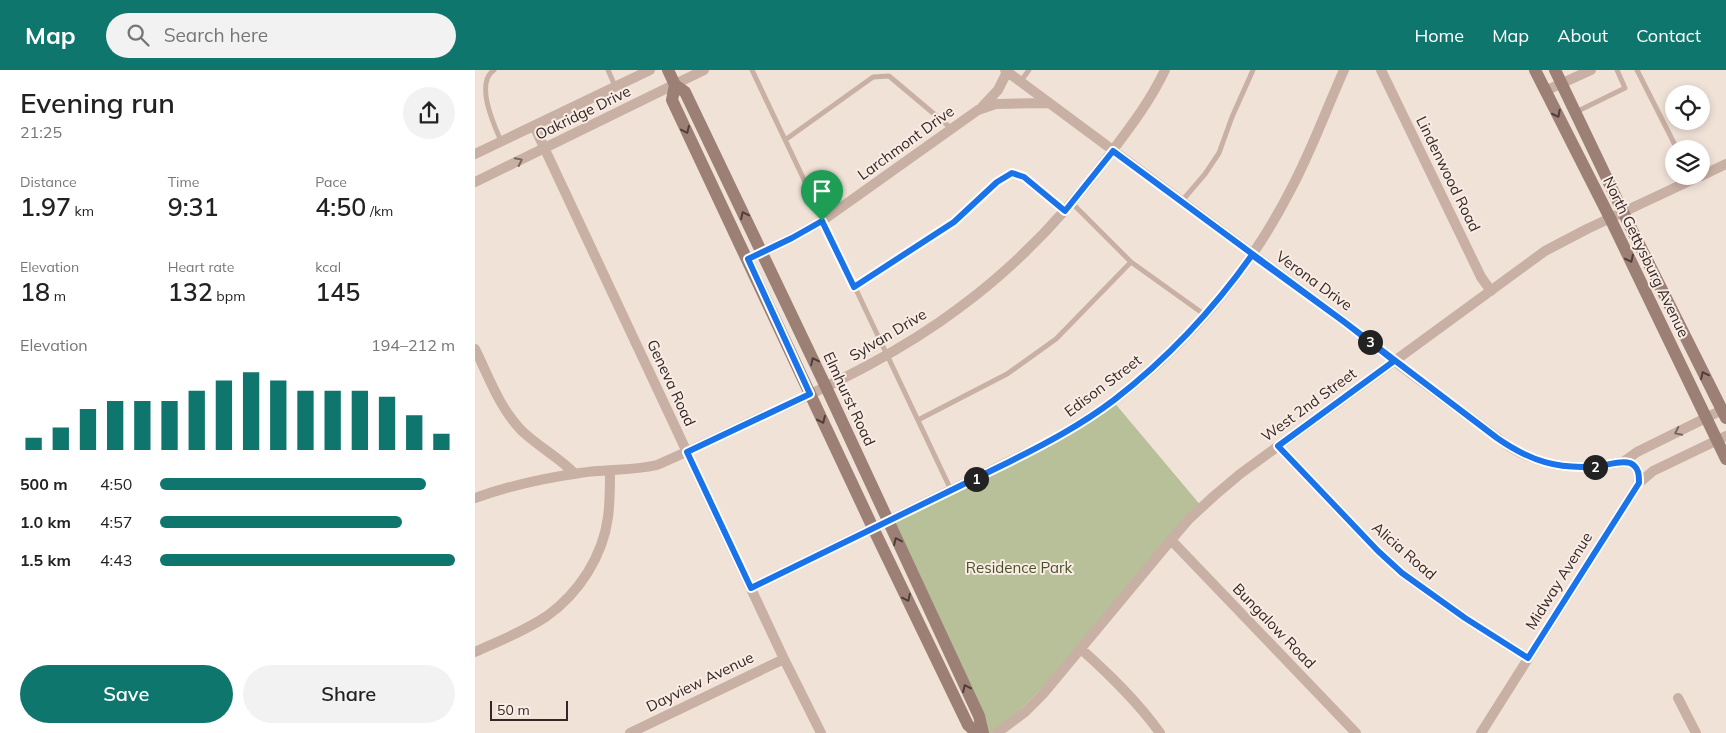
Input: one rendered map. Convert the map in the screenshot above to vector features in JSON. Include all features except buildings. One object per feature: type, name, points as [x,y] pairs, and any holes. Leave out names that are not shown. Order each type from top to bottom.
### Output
[{"type":"street","name":"Oakridge Drive","points":[[476,151],[534,126],[650,70]]},
{"type":"street","name":"Elmhurst Road","points":[[668,70],[675,85],[685,92],[762,252],[979,716],[983,733]]},
{"type":"street","name":"Oakridge Drive","points":[[475,182],[704,70]]},
{"type":"street","name":"Sylvan Drive","points":[[475,498],[506,488],[575,474],[634,470],[651,466],[687,452],[826,387],[887,354],[952,313],[987,286],[1032,245],[1068,207],[1113,151],[1149,99],[1165,70]]},
{"type":"street","name":"Edison Street","points":[[751,588],[1049,442],[1113,401],[1152,368],[1205,315],[1252,255],[1275,218],[1302,168],[1344,70]]},
{"type":"street","name":"Lindenwood Road","points":[[1381,70],[1481,277],[1491,291]]},
{"type":"street","name":"North Gettysburg Avenue","points":[[1535,70],[1610,218],[1706,419],[1722,438],[1726,459]]},
{"type":"street","name":"North Gettysburg Avenue","points":[[1555,70],[1623,212],[1724,414]]},
{"type":"street","points":[[1545,91],[1591,70]]},
{"type":"street","name":"Verona Drive","points":[[1006,71],[1252,255],[1321,304],[1497,438],[1523,455],[1553,465],[1575,468],[1623,462],[1637,452],[1706,419],[1724,414]]},
{"type":"street","name":"Larchmont Drive","points":[[748,259],[822,221],[952,129],[992,97],[1006,71]]},
{"type":"street","name":"Elmhurst Road","points":[[675,85],[672,100],[873,528],[968,725],[977,733]]},
{"type":"street","name":"Larchmont Drive","points":[[978,110],[996,104],[1048,103]]},
{"type":"street","name":"Geneva Road","points":[[534,126],[821,733]]},
{"type":"street","name":"West 2nd Street","points":[[1710,171],[1726,164]]},
{"type":"street","name":"West 2nd Street","points":[[997,733],[1025,712],[1043,694],[1189,519],[1214,496],[1278,446],[1545,251],[1679,185]]},
{"type":"street","points":[[475,350],[497,396],[512,420],[523,432],[575,474]]},
{"type":"street","points":[[1639,483],[1653,471],[1722,438]]},
{"type":"street","name":"Alicia Road","points":[[1278,446],[1365,538],[1402,573],[1465,618],[1528,658]]},
{"type":"street","points":[[1623,462],[1636,468],[1639,475],[1639,483]]},
{"type":"street","points":[[475,652],[547,615],[562,603],[581,583],[596,557],[606,530],[610,471]]},
{"type":"street","name":"Midway Avenue","points":[[1481,733],[1639,483]]},
{"type":"street","name":"Bungalow Road","points":[[1171,540],[1356,733]]},
{"type":"street","points":[[1081,649],[1122,686],[1149,717],[1160,733]]},
{"type":"street","name":"Dayview Avenue","points":[[630,733],[784,658]]},
{"type":"street","points":[[1678,698],[1697,733]]},
{"type":"lane","points":[[494,70],[490,72],[483,83],[481,96],[501,141]]},
{"type":"lane","points":[[608,70],[616,87]]},
{"type":"lane","points":[[752,70],[951,491]]},
{"type":"lane","points":[[1020,82],[1029,70]]},
{"type":"lane","points":[[1181,202],[1205,174],[1219,153],[1232,117],[1253,70]]},
{"type":"lane","points":[[1576,112],[1625,88],[1617,70]]},
{"type":"lane","points":[[1637,70],[1672,140]]},
{"type":"lane","points":[[785,140],[873,77],[889,76],[952,129]]},
{"type":"lane","points":[[854,287],[954,222],[997,182],[1012,173],[1024,177],[1068,207],[1131,262],[1205,315]]},
{"type":"lane","points":[[918,420],[1007,374],[1056,339],[1131,262]]},
{"type":"green space","name":"Residence Park","points":[[1113,401],[1202,507],[1081,649],[997,733],[983,733],[888,521],[951,491]]},
{"type":"route","points":[[822,221],[810,229],[748,259],[810,394],[687,452],[751,588],[1049,442],[1085,420],[1135,383],[1187,335],[1214,305],[1252,255],[1343,321],[1453,406],[1523,455],[1553,465],[1575,468],[1626,462],[1633,465],[1638,471],[1639,483],[1528,658],[1465,618],[1402,573],[1378,551],[1278,446],[1394,361],[1343,321],[1113,151],[1065,211],[1024,177],[1012,173],[997,182],[954,222],[854,287],[822,221]]}]
